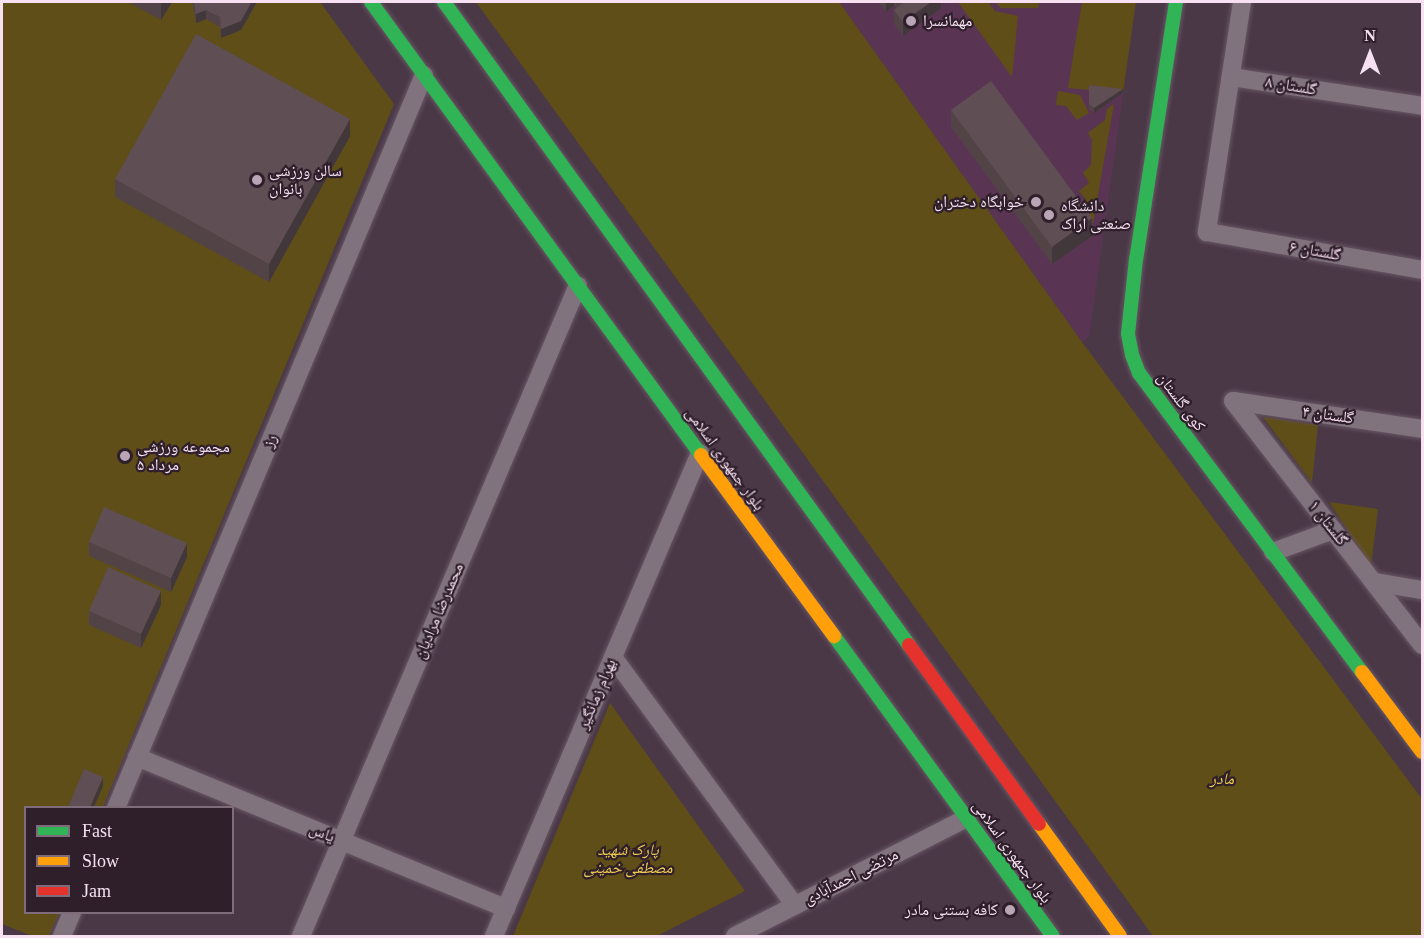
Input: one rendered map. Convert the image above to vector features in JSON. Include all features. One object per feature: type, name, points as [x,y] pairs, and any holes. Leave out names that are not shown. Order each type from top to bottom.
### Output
[{"type":"main road","name":"بلوار جمهوری اسلامی","points":[[371,2],[1053,936]]},
{"type":"main road","points":[[444,2],[1120,936]]},
{"type":"main road","name":"کوی گلستان","points":[[1176,2],[1136,259],[1128,334],[1132,355],[1139,373],[1422,752]]},
{"type":"street","points":[[1231,77],[1242,2]]},
{"type":"street","name":"رز","points":[[116,806],[424,75]]},
{"type":"street","name":"گلستان ۸","points":[[1231,77],[1422,106]]},
{"type":"street","name":"گلستان ۶","points":[[1231,77],[1207,232],[1422,270]]},
{"type":"street","name":"محمدرضا مرادیان","points":[[301,936],[578,285]]},
{"type":"street","name":"گلستان ۴","points":[[1233,401],[1422,429]]},
{"type":"street","name":"گلستان ۱","points":[[1233,401],[1422,645]]},
{"type":"street","name":"بهرام زمانگیر","points":[[494,936],[700,453]]},
{"type":"street","points":[[1273,552],[1333,530]]},
{"type":"street","points":[[1374,582],[1422,590]]},
{"type":"street","points":[[613,657],[795,906]]},
{"type":"street","name":"یاس","points":[[138,757],[506,908]]},
{"type":"street","name":"مرتضی احمدآبادی","points":[[735,936],[966,818]]},
{"type":"street","points":[[62,936],[71,914]]},
{"type":"shaded area","name":"دانشگاه صنعتی اراک","points":[[839,2],[1136,2],[1089,337],[1082,342]]},
{"type":"green space","name":"مجموعه ورزشی ۵ مرداد","points":[[2,2],[320,2],[394,104],[103,806],[24,806],[24,914],[59,914],[49,936],[32,936],[2,924]]},
{"type":"green space","name":"مادر","points":[[476,2],[839,2],[1082,342],[1422,799],[1422,936],[1153,936]]},
{"type":"green space","points":[[958,2],[988,2],[995,11],[1018,16],[1012,77]]},
{"type":"green space","points":[[995,2],[1039,2],[1038,8],[1001,8]]},
{"type":"green space","points":[[1082,2],[1136,2],[1123,93],[1068,88]]},
{"type":"green space","points":[[1058,91],[1080,95],[1089,113],[1077,120],[1066,106],[1056,105]]},
{"type":"green space","points":[[1114,104],[1093,223],[1076,208],[1086,200],[1079,191],[1089,183],[1083,173],[1091,165],[1092,140],[1088,133],[1105,120],[1107,109]]},
{"type":"green space","points":[[1263,417],[1318,425],[1312,483]]},
{"type":"green space","points":[[1329,502],[1378,509],[1371,566]]},
{"type":"green space","name":"پارک شهید مصطفی خمینی","points":[[610,703],[745,891],[657,936],[513,936]]},
{"type":"building","points":[[194,2],[251,3],[241,21],[221,29],[220,17],[206,10],[196,14]]},
{"type":"building","points":[[901,2],[931,2],[903,22],[894,10],[903,3]]},
{"type":"building","points":[[196,34],[350,119],[269,264],[115,179]]},
{"type":"building","name":"خوابگاه دختران","points":[[991,81],[1092,218],[1052,247],[951,110]]},
{"type":"building","points":[[1089,85],[1123,89],[1094,108],[1089,104]]},
{"type":"building","points":[[104,507],[187,543],[171,578],[89,542]]},
{"type":"building","points":[[108,567],[161,591],[141,634],[89,611]]},
{"type":"building","points":[[84,769],[103,777],[90,806],[68,806]]},
{"type":"traffic: fast","points":[[371,2],[701,455]]},
{"type":"traffic: fast","points":[[444,2],[909,645]]},
{"type":"traffic: fast","points":[[1176,2],[1136,259],[1128,334],[1132,355],[1139,373],[1362,672]]},
{"type":"traffic: fast","points":[[834,636],[1053,936]]},
{"type":"traffic: slow","points":[[701,455],[834,636]]},
{"type":"traffic: slow","points":[[1362,672],[1422,752]]},
{"type":"traffic: slow","points":[[1039,824],[1120,936]]},
{"type":"traffic: jam","points":[[909,645],[1039,824]]},
{"type":"place","name":"مهمانسرا","points":[[911,21]]},
{"type":"place","name":"سالن ورزشی بانوان","points":[[257,180]]},
{"type":"place","name":"خوابگاه دختران","points":[[1036,202]]},
{"type":"place","name":"دانشگاه صنعتی اراک","points":[[1049,215]]},
{"type":"place","name":"مجموعه ورزشی ۵ مرداد","points":[[125,456]]},
{"type":"place","name":"کافه بستنی مادر","points":[[1010,910]]}]
